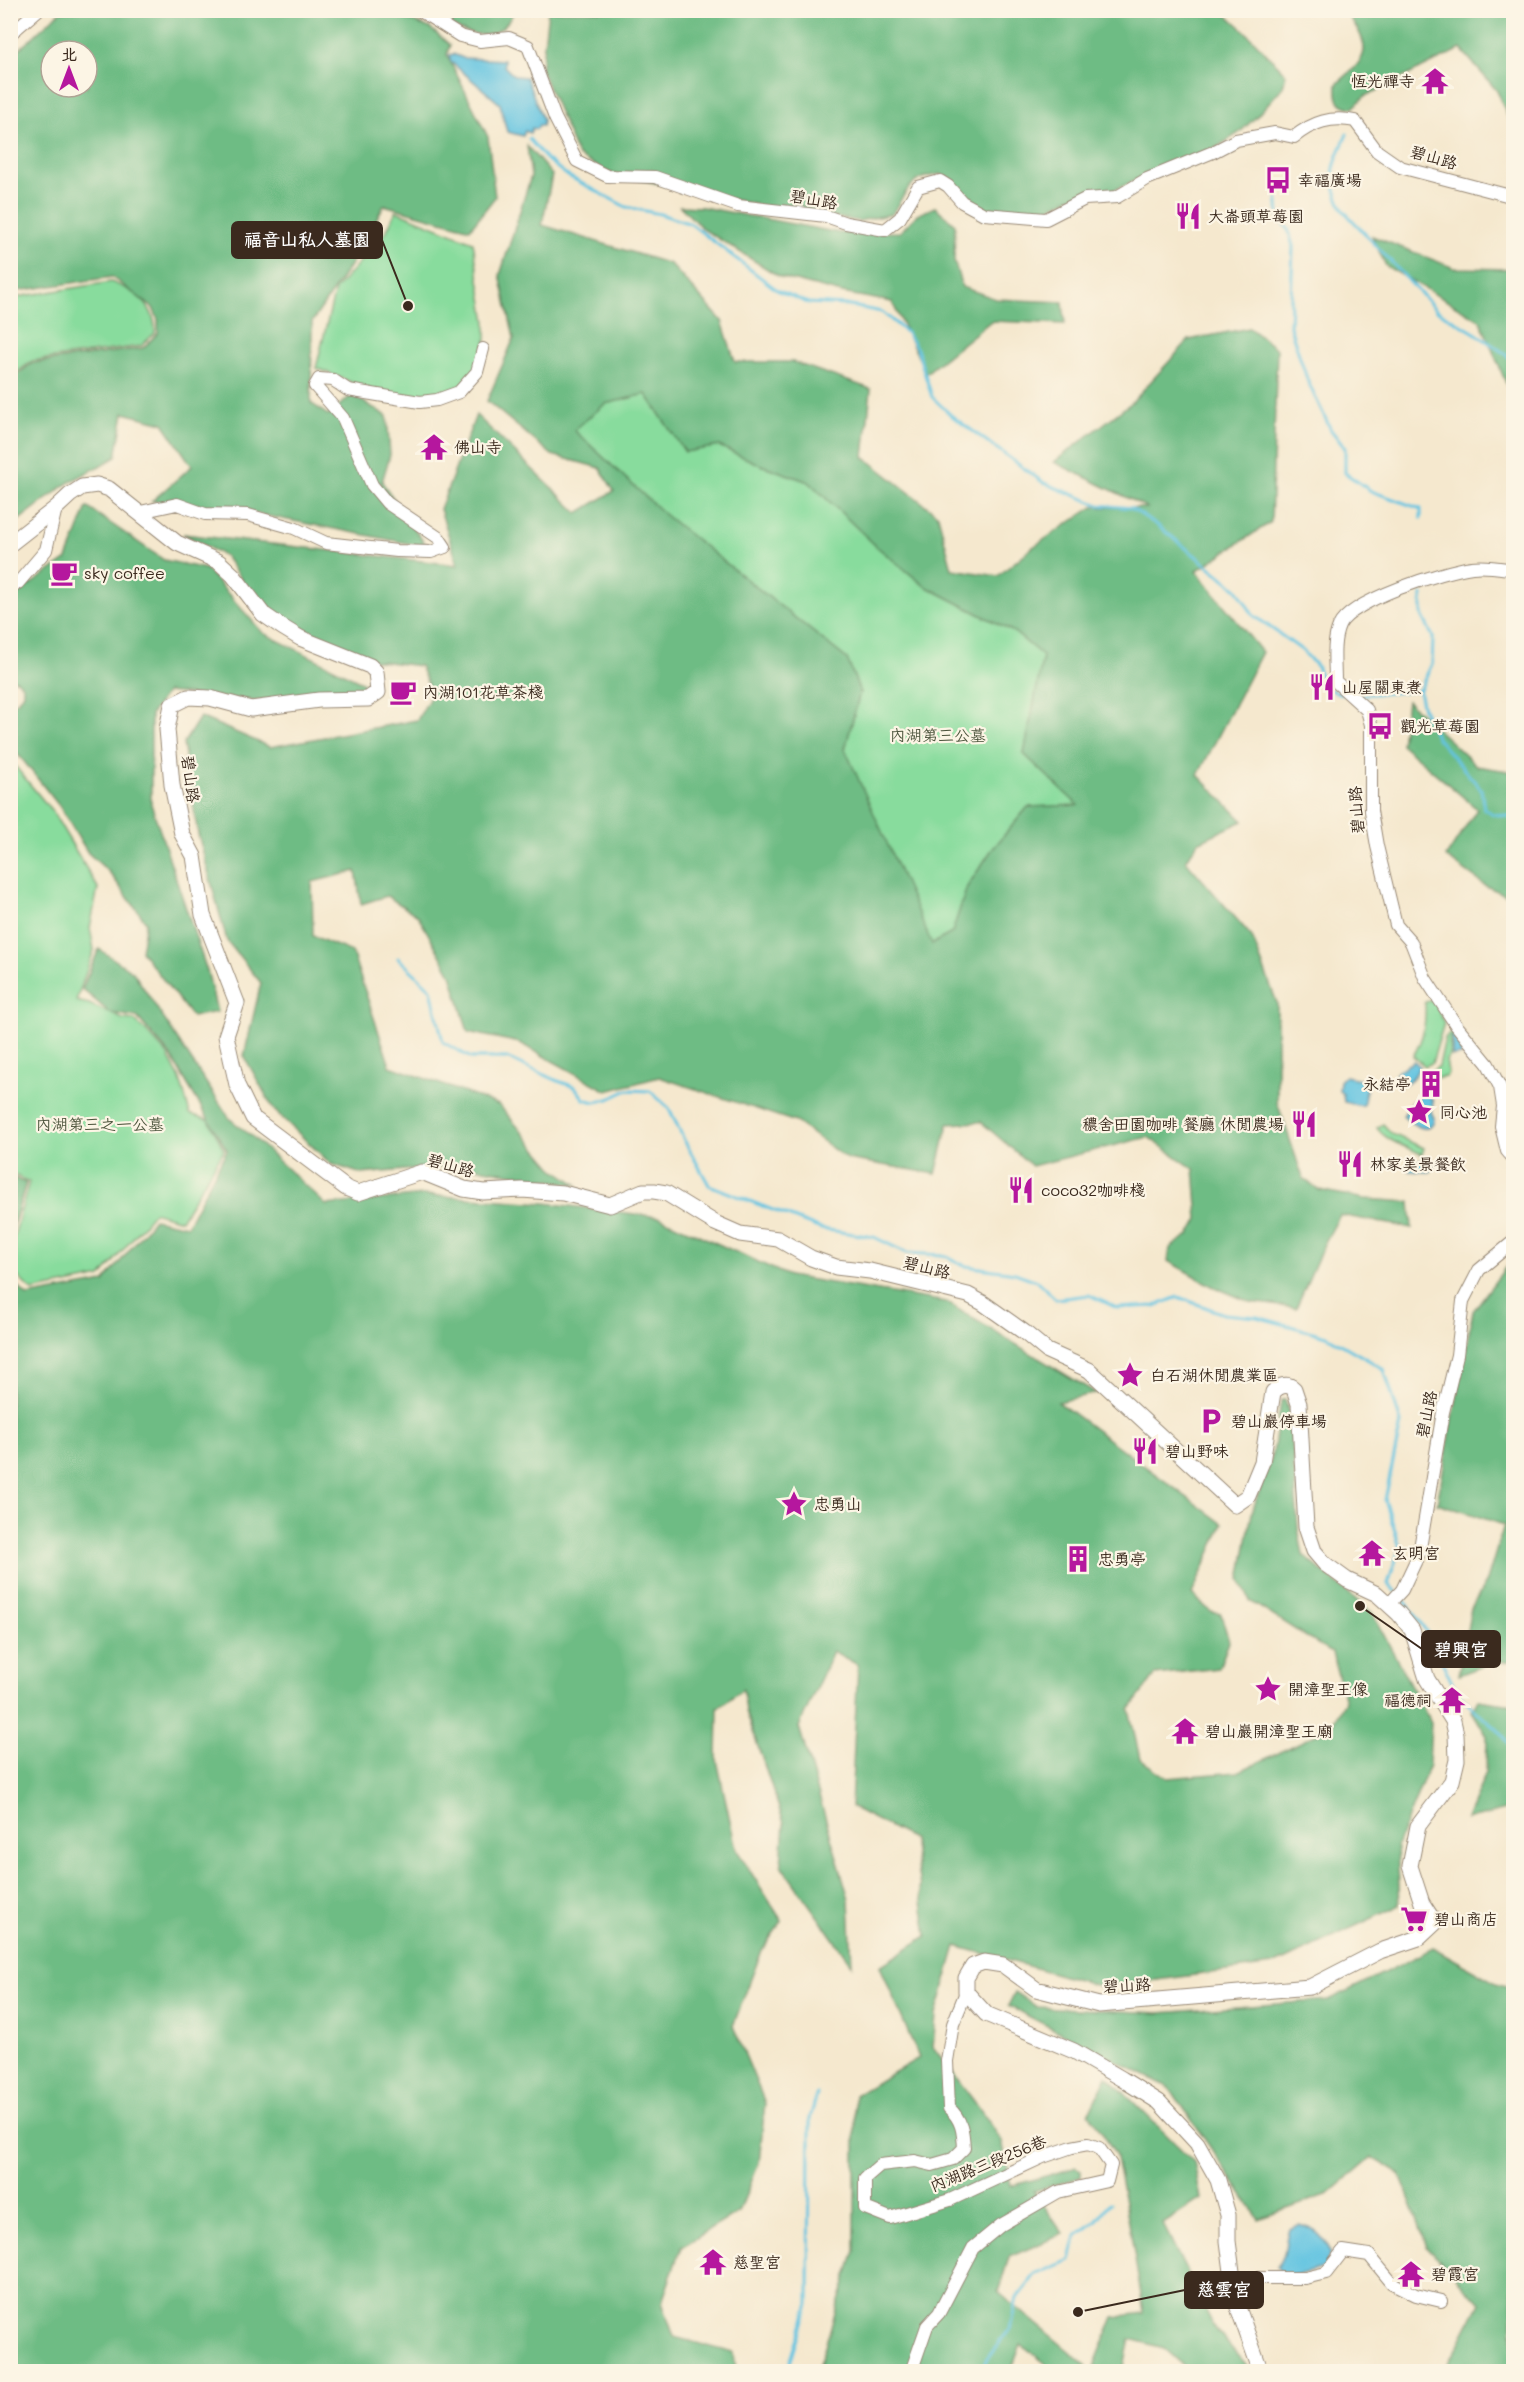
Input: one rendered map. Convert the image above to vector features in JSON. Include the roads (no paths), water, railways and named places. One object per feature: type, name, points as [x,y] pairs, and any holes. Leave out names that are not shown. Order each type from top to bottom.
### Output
[{"type":"street","points":[[10,34],[38,10]]},
{"type":"street","name":"碧山路","points":[[419,10],[460,36],[480,41],[509,38],[528,46],[555,118],[577,161],[608,176],[655,177],[738,206],[826,216],[846,223],[885,230],[900,218],[918,187],[940,181],[948,186],[962,202],[984,214],[1046,219],[1085,199],[1117,197],[1147,179],[1244,138],[1275,133],[1294,137],[1312,124],[1325,120],[1355,121],[1377,151],[1400,167],[1514,197]]},
{"type":"street","points":[[140,512],[177,504],[205,514],[248,515],[294,528],[326,543],[397,551],[431,552],[445,547],[439,538],[387,503],[372,485],[344,418],[315,386],[319,379],[333,380],[348,390],[420,402],[437,400],[459,392],[477,372],[483,349]]},
{"type":"street","name":"碧山路","points":[[10,544],[82,486],[97,485],[109,489],[177,543],[219,562],[233,575],[262,614],[272,621],[300,638],[370,666],[376,672],[378,692],[368,699],[319,700],[251,709],[210,698],[188,697],[172,705],[167,729],[172,785],[182,834],[194,856],[203,915],[237,1003],[226,1036],[237,1085],[253,1118],[346,1188],[358,1193],[422,1172],[464,1189],[483,1192],[522,1190],[563,1193],[610,1205],[643,1191],[666,1193],[715,1223],[740,1234],[778,1239],[811,1258],[837,1267],[870,1271],[968,1295],[1008,1320],[1047,1351],[1089,1370],[1234,1505],[1248,1496],[1262,1462],[1273,1392],[1278,1386],[1291,1386],[1298,1396],[1306,1527],[1314,1551],[1325,1564],[1347,1580],[1377,1594],[1412,1630],[1427,1679],[1453,1722],[1457,1760],[1452,1781],[1418,1826],[1410,1866],[1422,1903],[1434,1923],[1419,1938],[1380,1951],[1310,1987],[1099,2006],[1036,1989],[1003,1965],[984,1962],[973,1966],[966,1978],[966,1992]]},
{"type":"street","points":[[10,587],[18,584],[46,549],[56,508]]},
{"type":"street","name":"碧山路","points":[[1514,570],[1475,567],[1451,571],[1400,588],[1366,603],[1348,615],[1339,625],[1336,640],[1335,681],[1366,710],[1371,725],[1371,811],[1396,925],[1411,942],[1431,988],[1456,1025],[1488,1064],[1500,1087],[1503,1106],[1501,1126],[1507,1151],[1514,1159]]},
{"type":"street","name":"碧山路","points":[[1389,1604],[1402,1590],[1419,1554],[1443,1412],[1457,1355],[1463,1301],[1479,1270],[1514,1241]]},
{"type":"street","points":[[966,1992],[986,2014],[1074,2051],[1159,2102],[1197,2143],[1218,2180],[1228,2215],[1228,2241],[1234,2294],[1261,2372]]},
{"type":"street","name":"內湖路三段256巷","points":[[911,2372],[927,2326],[939,2313],[973,2248],[1001,2225],[1058,2192],[1107,2181],[1111,2165],[1099,2148],[1088,2144],[1043,2157],[950,2200],[890,2218],[865,2208],[865,2178],[880,2165],[915,2161],[932,2164],[953,2159],[964,2148],[963,2131],[958,2117],[949,2108],[947,2061],[953,2024],[966,1992]]},
{"type":"street","points":[[1234,2294],[1249,2278],[1305,2278],[1326,2273],[1343,2252],[1369,2255],[1392,2283],[1416,2295],[1441,2301]]},
{"type":"water","points":[[453,54],[463,58],[504,60],[504,66],[514,76],[526,77],[543,120],[542,126],[539,125],[537,129],[532,128],[530,133],[525,131],[523,136],[507,132],[500,104],[451,62],[449,55]]},
{"type":"water","points":[[1452,1037],[1456,1037],[1462,1055],[1452,1056]]},
{"type":"water","points":[[1414,1061],[1419,1066],[1417,1072],[1411,1080],[1402,1085],[1395,1075]]},
{"type":"water","points":[[1345,1076],[1365,1080],[1367,1085],[1363,1106],[1344,1102],[1343,1094],[1339,1091],[1340,1081]]},
{"type":"water","name":"同心池","points":[[1421,1095],[1429,1096],[1433,1101],[1431,1111],[1434,1120],[1429,1128],[1420,1127],[1403,1116],[1412,1102]]},
{"type":"water","points":[[1410,1160],[1427,1160],[1434,1165],[1434,1168],[1430,1172],[1409,1171],[1407,1163]]},
{"type":"water","points":[[1299,2225],[1319,2234],[1330,2253],[1324,2268],[1285,2278],[1277,2267],[1284,2253],[1289,2229]]},
{"type":"waterway","points":[[1347,134],[1333,172],[1334,188],[1343,210],[1436,310],[1507,355],[1514,364]]},
{"type":"waterway","points":[[529,139],[546,159],[568,176],[626,207],[660,214],[691,224],[777,290],[808,303],[846,305],[882,312],[906,332],[917,349],[932,397],[952,416],[1044,483],[1099,505],[1131,508],[1157,525],[1237,589],[1253,615],[1303,651],[1318,668],[1322,687],[1342,694]]},
{"type":"waterway","points":[[1277,194],[1279,216],[1288,229],[1293,246],[1290,327],[1308,382],[1331,430],[1345,448],[1345,473],[1371,491],[1421,509],[1421,518]]},
{"type":"waterway","points":[[1422,595],[1422,615],[1433,637],[1432,664],[1419,691],[1423,709],[1436,737],[1481,789],[1484,809],[1493,814],[1514,817]]},
{"type":"waterway","points":[[1357,695],[1419,691]]},
{"type":"waterway","points":[[398,958],[431,989],[443,1042],[471,1058],[507,1058],[575,1087],[584,1099],[595,1102],[609,1099],[628,1090],[650,1091],[669,1108],[709,1185],[821,1229],[874,1237],[907,1253],[943,1255],[966,1266],[1015,1273],[1037,1281],[1056,1299],[1089,1295],[1117,1308],[1155,1306],[1178,1297],[1224,1314],[1257,1317],[1327,1336],[1384,1369],[1401,1423],[1385,1500],[1400,1547],[1388,1584],[1396,1592]]},
{"type":"waterway","points":[[1401,1597],[1425,1630],[1457,1691],[1503,1735],[1514,1753]]},
{"type":"waterway","points":[[787,2372],[809,2304],[810,2118],[817,2094]]},
{"type":"waterway","points":[[981,2372],[987,2359],[1010,2329],[1017,2298],[1035,2275],[1070,2260],[1076,2236],[1096,2221],[1110,2203]]},
{"type":"place","name":"恆光禪寺","points":[[1435,81]]},
{"type":"place","name":"幸福廣場","points":[[1278,180]]},
{"type":"place","name":"大崙頭草莓園","points":[[1188,216]]},
{"type":"place","name":"福音山私人墓園","points":[[408,306]]},
{"type":"place","name":"佛山寺","points":[[434,447]]},
{"type":"place","name":"sky coffee","points":[[64,573]]},
{"type":"place","name":"山屋關東煮","points":[[1322,687]]},
{"type":"place","name":"內湖101花草茶棧","points":[[403,692]]},
{"type":"place","name":"觀光草莓園","points":[[1380,726]]},
{"type":"place","name":"永結亭","points":[[1431,1084]]},
{"type":"place","name":"同心池","points":[[1419,1112]]},
{"type":"place","name":"穠舍田園咖啡 餐廳 休閒農場","points":[[1304,1124]]},
{"type":"place","name":"林家美景餐飲","points":[[1350,1164]]},
{"type":"place","name":"coco32咖啡棧","points":[[1021,1190]]},
{"type":"place","name":"白石湖休閒農業區","points":[[1130,1375]]},
{"type":"place","name":"碧山巖停車場","points":[[1211,1421]]},
{"type":"place","name":"碧山野味","points":[[1145,1451]]},
{"type":"place","name":"忠勇山","points":[[794,1504]]},
{"type":"place","name":"玄明宮","points":[[1372,1553]]},
{"type":"place","name":"忠勇亭","points":[[1078,1559]]},
{"type":"place","name":"碧興宮","points":[[1360,1606]]},
{"type":"place","name":"開漳聖王像","points":[[1268,1689]]},
{"type":"place","name":"福德祠","points":[[1452,1700]]},
{"type":"place","name":"碧山巖開漳聖王廟","points":[[1185,1731]]},
{"type":"place","name":"碧山商店","points":[[1414,1919]]},
{"type":"place","name":"慈聖宮","points":[[713,2262]]},
{"type":"place","name":"碧霞宮","points":[[1411,2274]]},
{"type":"place","name":"慈雲宮","points":[[1078,2312]]},
{"type":"park label","name":"內湖第三公墓","points":[[938,735]]},
{"type":"park label","name":"內湖第三之一公墓","points":[[100,1124]]}]
